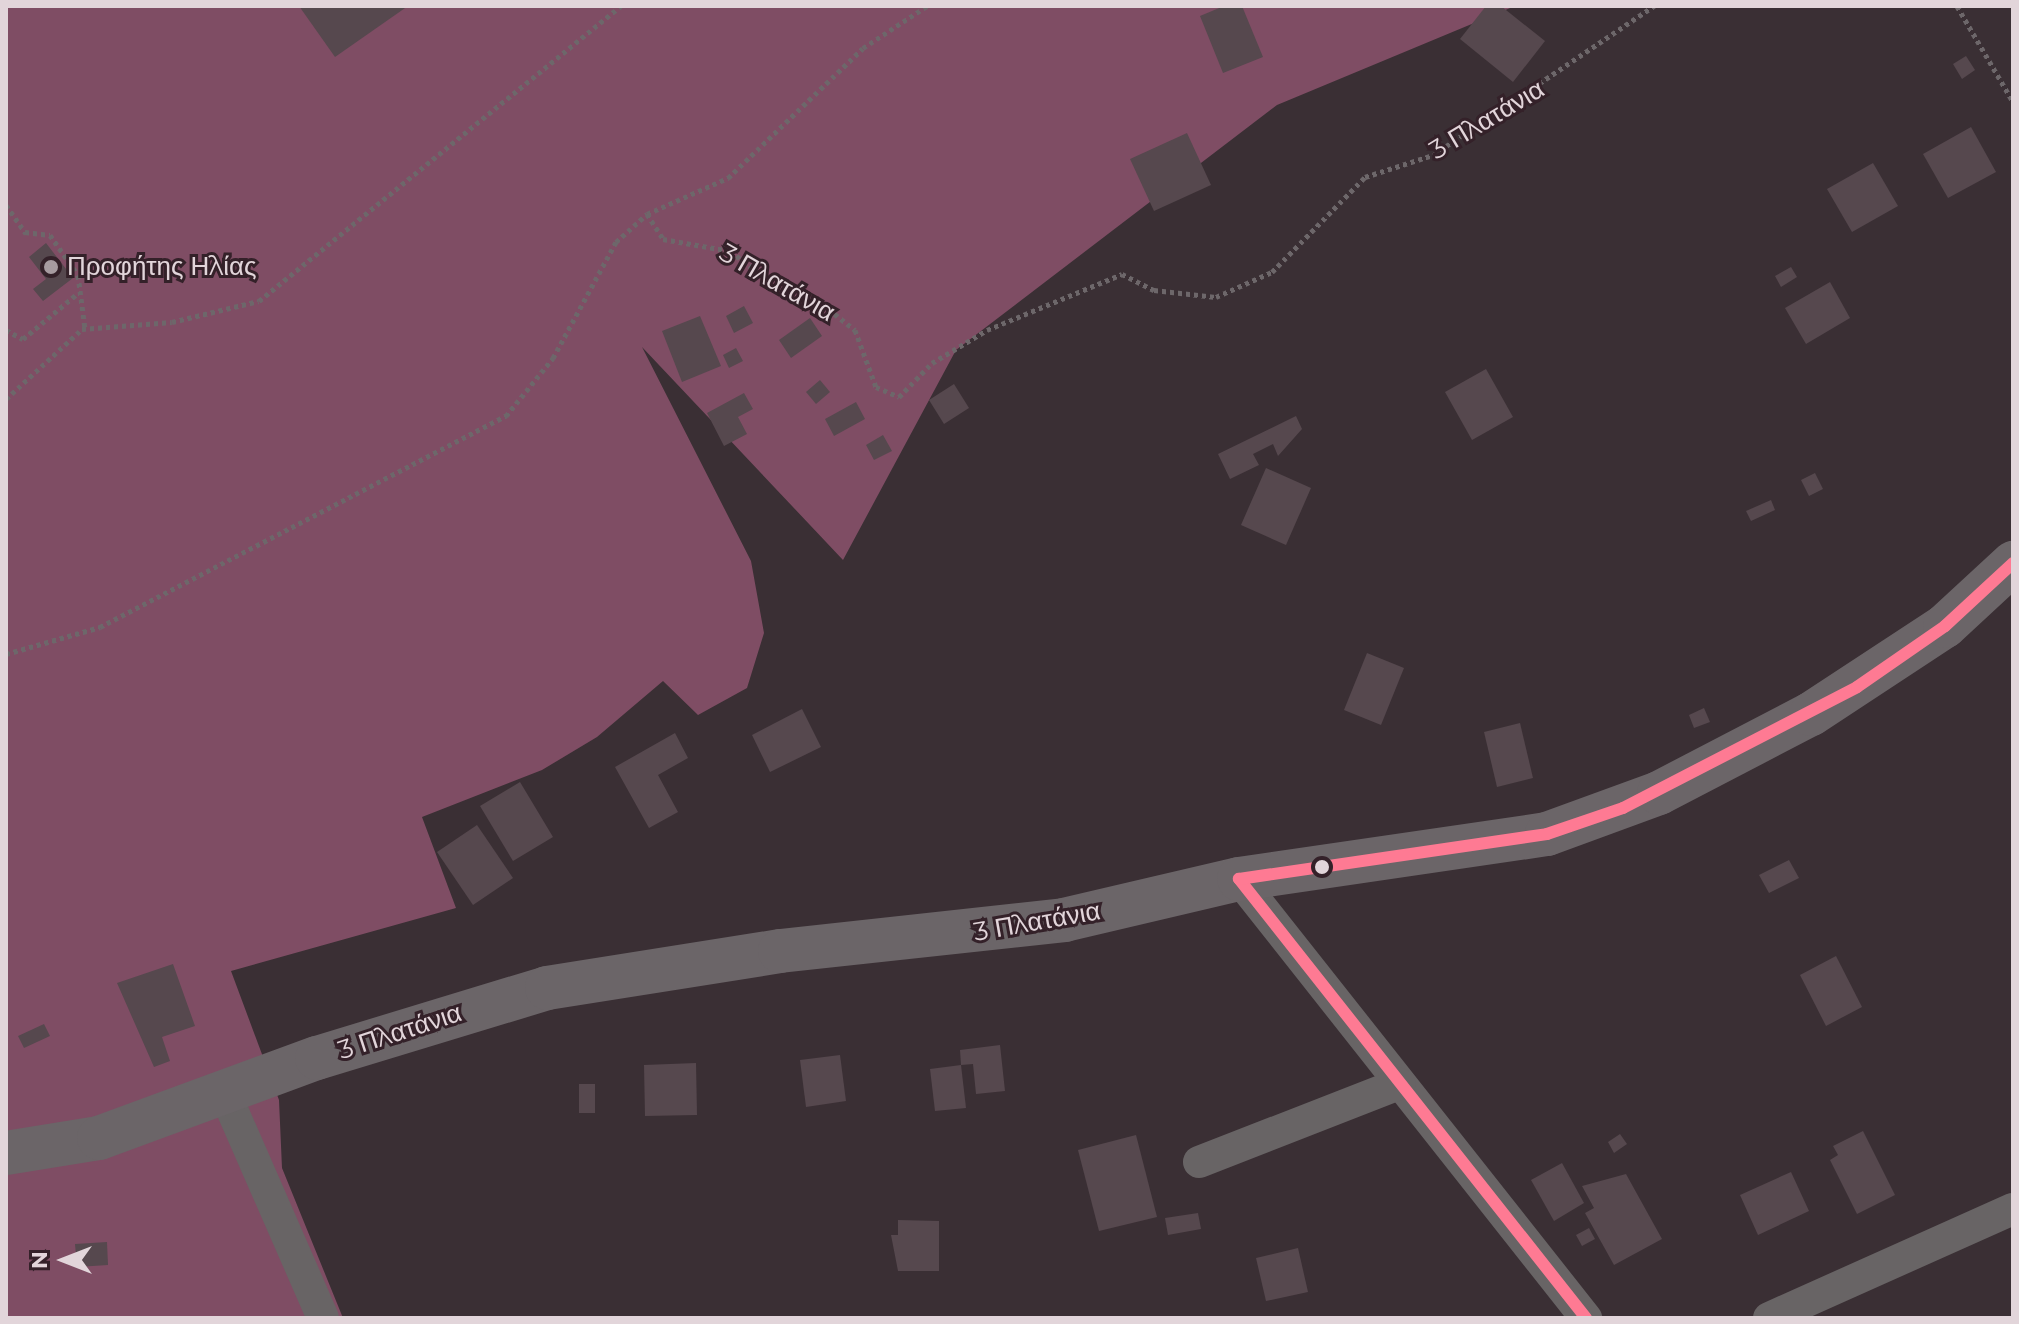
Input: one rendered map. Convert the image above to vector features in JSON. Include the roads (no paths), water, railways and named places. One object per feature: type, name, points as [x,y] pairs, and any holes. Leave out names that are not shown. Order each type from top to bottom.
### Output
[{"type":"street","name":"3 Πλατάνια","points":[[6,1153],[99,1138],[226,1096],[317,1058],[547,988],[780,951],[1064,920],[1239,879],[1454,851],[1547,834],[1623,808],[1857,687],[1945,626],[2013,563]]},
{"type":"street","points":[[1239,879],[1586,1318]]},
{"type":"street","points":[[1199,1162],[1399,1084]]},
{"type":"street","points":[[226,1096],[323,1318]]},
{"type":"street","points":[[1769,1318],[2013,1209]]},
{"type":"place","name":"Προφήτης Ηλίας","points":[[51,267]]}]
